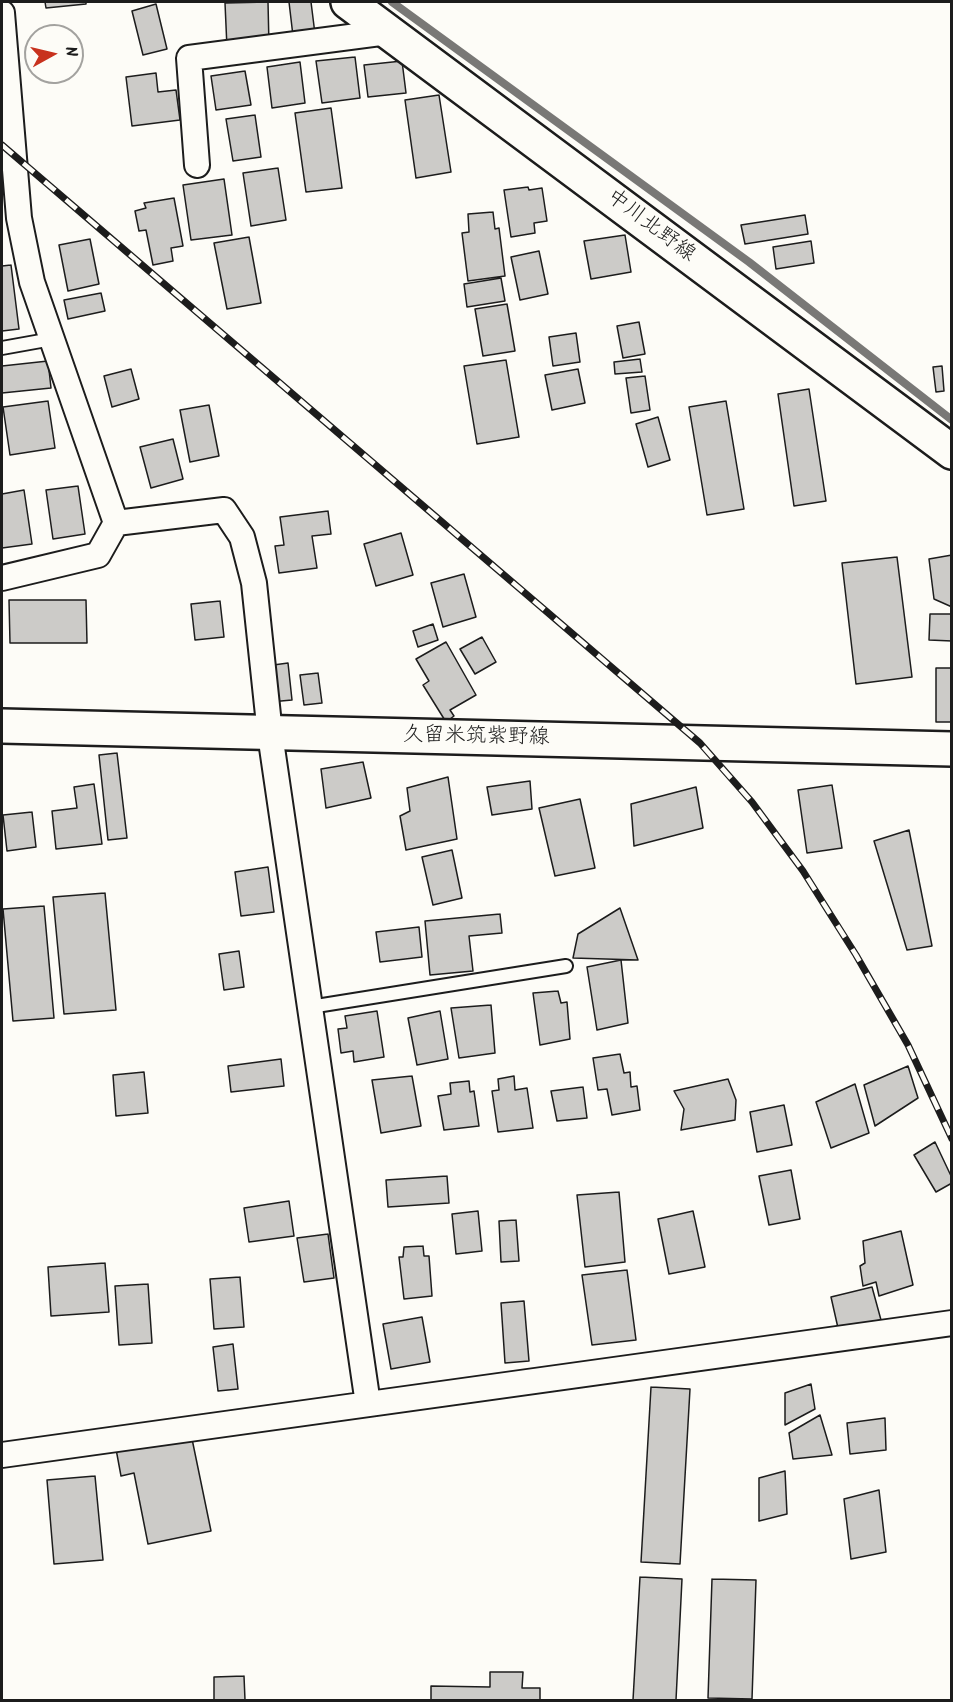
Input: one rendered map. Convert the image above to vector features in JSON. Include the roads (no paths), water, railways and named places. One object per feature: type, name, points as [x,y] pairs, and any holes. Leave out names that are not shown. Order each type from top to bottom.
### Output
[{"type":"main road","name":"中川北野線","points":[[348,2],[951,452]]},
{"type":"main road","name":"久留米筑紫野線","points":[[2,726],[951,749]]},
{"type":"street","points":[[2,13],[9,183],[19,218],[32,282],[116,523],[98,555],[2,578]]},
{"type":"street","points":[[197,165],[189,58],[388,32]]},
{"type":"street","points":[[116,523],[224,510],[242,537],[254,583],[270,734],[368,1404]]},
{"type":"street","points":[[2,1455],[951,1323]]},
{"type":"lane","points":[[2,348],[52,339]]},
{"type":"lane","points":[[310,1007],[566,966]]},
{"type":"waterway","points":[[392,2],[749,262],[952,420]]},
{"type":"railway","points":[[2,145],[700,743],[752,802],[803,871],[856,955],[908,1045],[952,1139]]}]
